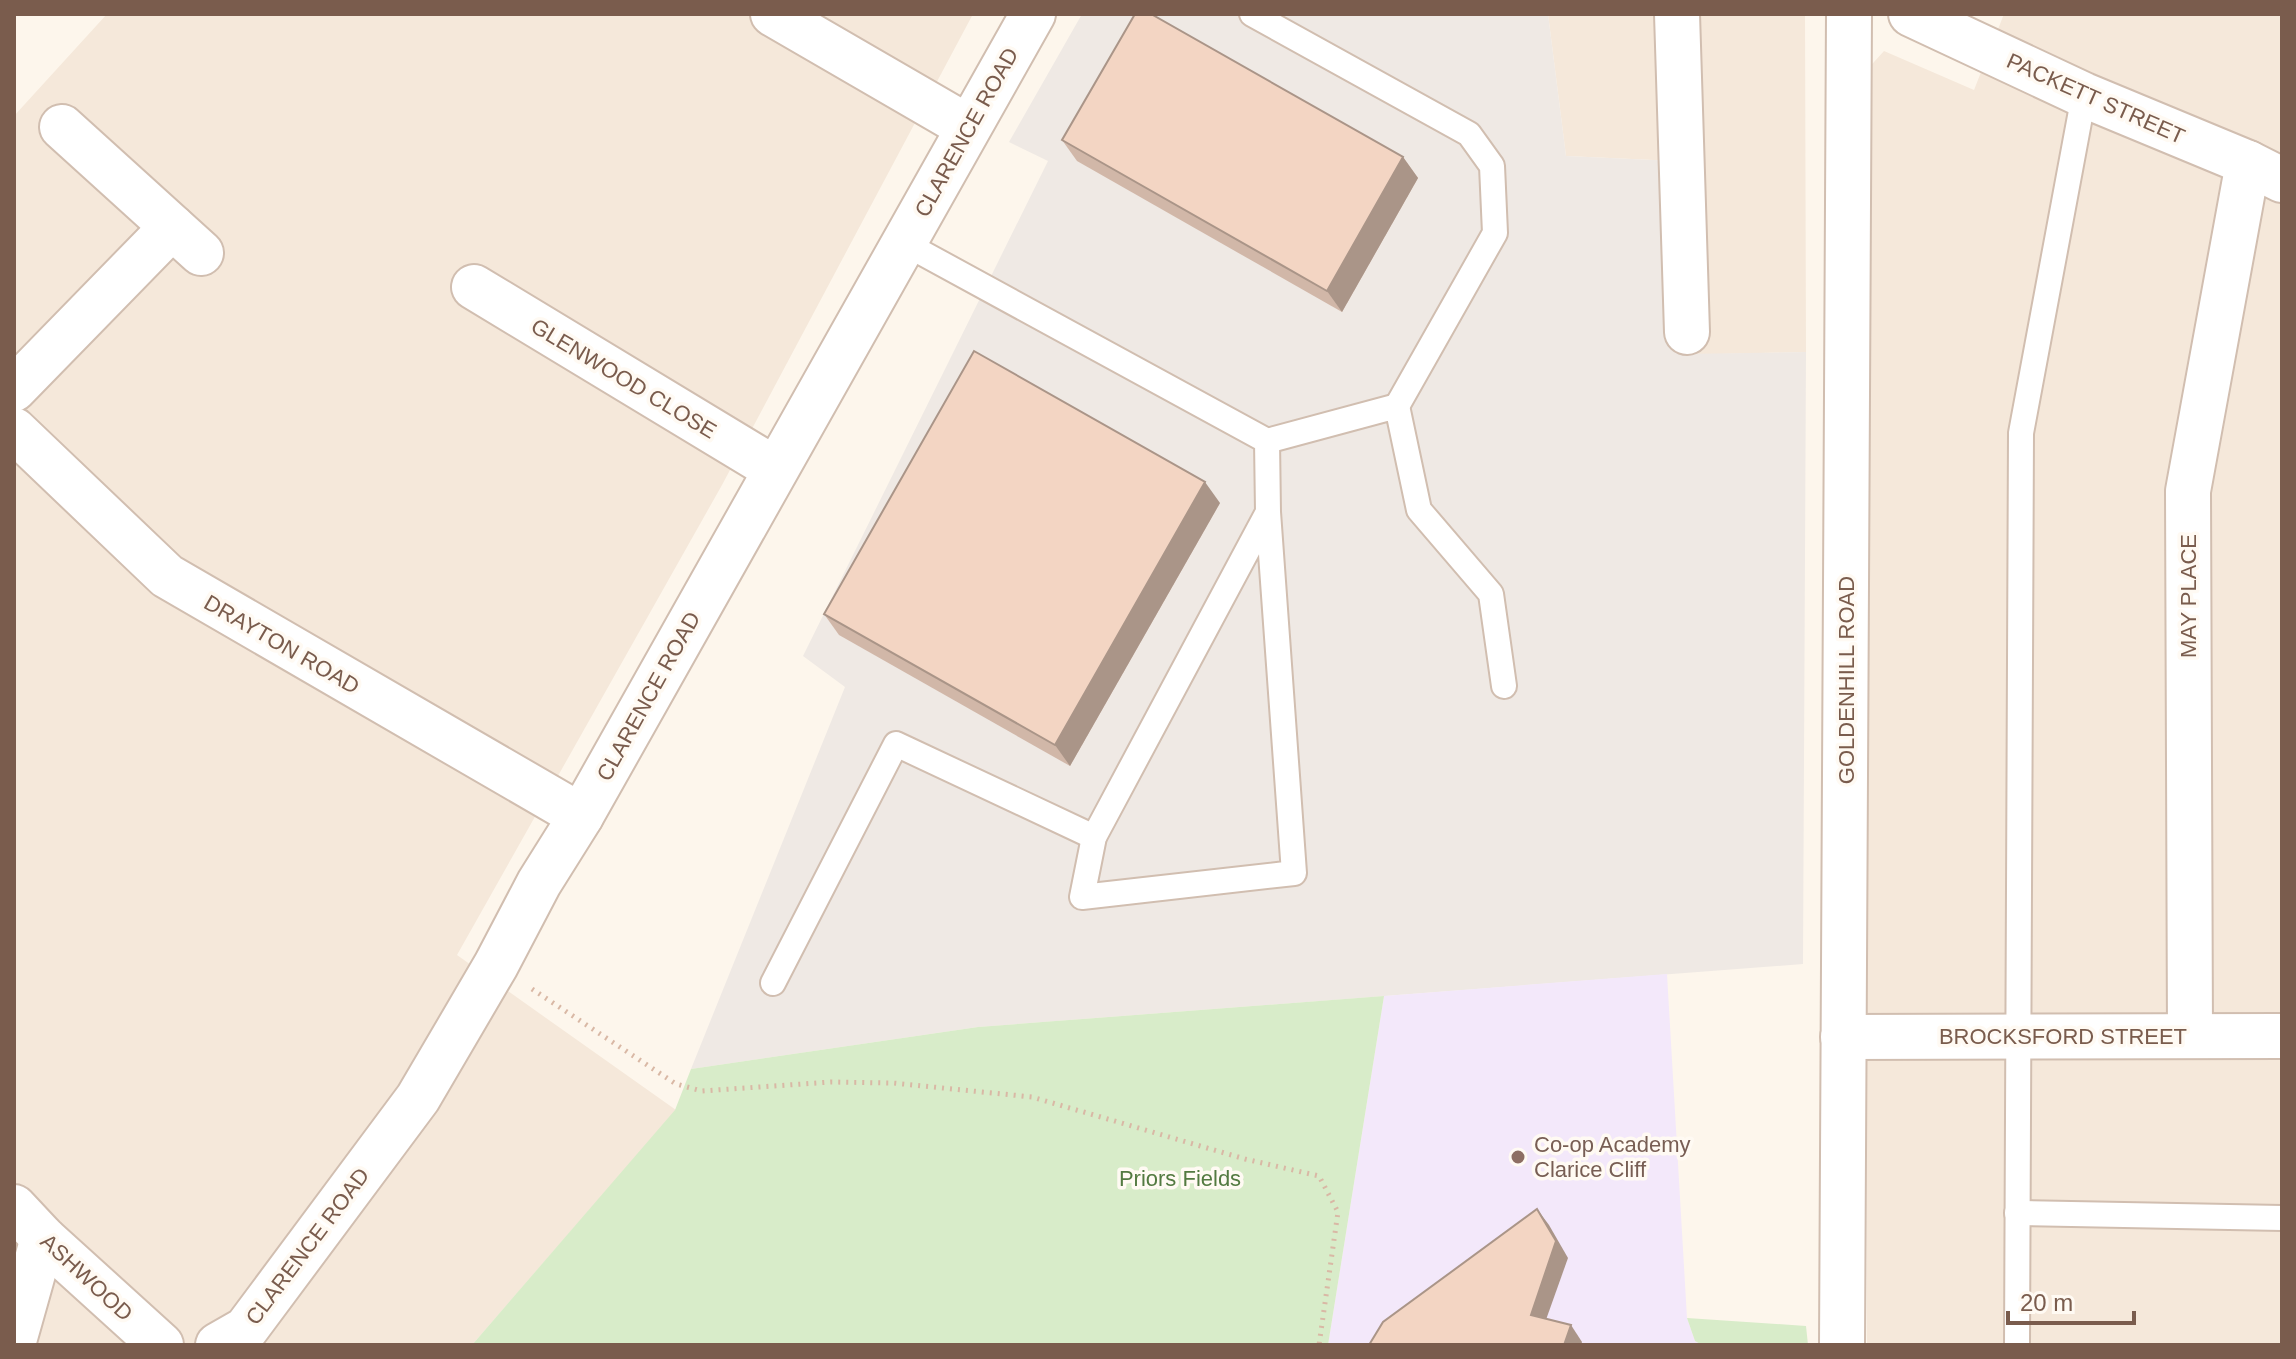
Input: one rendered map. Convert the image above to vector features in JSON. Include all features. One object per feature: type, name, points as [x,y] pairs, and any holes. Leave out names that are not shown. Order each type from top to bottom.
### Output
[{"type":"street","points":[[773,14],[968,127]]},
{"type":"street","name":"CLARENCE ROAD","points":[[218,1345],[246,1329],[418,1098],[496,965],[539,883],[581,816],[1033,14]]},
{"type":"street","points":[[1677,14],[1687,332]]},
{"type":"street","name":"GOLDENHILL ROAD","points":[[1842,1345],[1849,14]]},
{"type":"street","name":"PACKETT STREET","points":[[1911,14],[2084,95],[2265,171]]},
{"type":"street","points":[[14,389],[186,240],[62,127]]},
{"type":"street","name":"MAY PLACE","points":[[2190,1035],[2188,491],[2265,171]]},
{"type":"street","name":"GLENWOOD CLOSE","points":[[474,287],[775,469]]},
{"type":"street","name":"DRAYTON ROAD","points":[[14,430],[167,576],[581,816]]},
{"type":"street","name":"BROCKSFORD STREET","points":[[1843,1037],[2282,1036]]},
{"type":"street","points":[[14,1341],[28,1222]]},
{"type":"street","name":"ASHWOOD","points":[[28,1222],[161,1345]]},
{"type":"lane","points":[[1252,14],[1469,134],[1492,166],[1495,233],[1397,406],[1419,510],[1491,594],[1504,686]]},
{"type":"lane","points":[[2017,1345],[2021,433],[2084,95]]},
{"type":"lane","points":[[904,243],[1267,441],[1397,406]]},
{"type":"lane","points":[[1267,441],[1268,512],[1294,873],[1082,897],[1094,837],[1268,512]]},
{"type":"lane","points":[[773,983],[896,744],[1094,837]]},
{"type":"lane","points":[[2017,1213],[2282,1218]]},
{"type":"path","points":[[496,965],[676,1084],[702,1091],[831,1082],[878,1082],[1032,1097],[1245,1159],[1319,1176],[1338,1212],[1319,1345]]},
{"type":"shaded area","points":[[107,14],[973,14],[722,485],[457,955],[676,1110],[472,1345],[14,1345],[14,116]]},
{"type":"shaded area","points":[[1082,14],[1548,14],[1566,156],[1676,161],[1681,354],[1806,352],[1803,964],[978,1027],[691,1069],[845,687],[803,656],[1048,161],[1009,142]]},
{"type":"shaded area","points":[[1548,14],[1805,14],[1806,352],[1681,355],[1676,161],[1566,156]]},
{"type":"shaded area","points":[[2004,14],[2282,14],[2282,1345],[1867,1345],[1864,73],[1884,51],[1974,90]]},
{"type":"shaded area","name":"Co-op Academy Clarice Cliff","points":[[1667,974],[1687,1318],[1695,1341],[1702,1345],[1328,1345],[1384,996]]},
{"type":"green space","name":"Priors Fields","points":[[1384,996],[1328,1345],[472,1345],[675,1110],[691,1069],[978,1027]]},
{"type":"green space","points":[[1687,1318],[1806,1326],[1808,1345],[1702,1345],[1695,1341]]},
{"type":"building","points":[[1135,14],[1151,14],[1403,157],[1327,291],[1062,140]]},
{"type":"building","points":[[974,351],[1205,482],[1055,745],[824,614]]},
{"type":"building","points":[[1537,1209],[1556,1241],[1531,1315],[1571,1325],[1564,1345],[1369,1345],[1383,1322]]},
{"type":"place","name":"Co-op Academy Clarice Cliff","points":[[1518,1157]]}]
